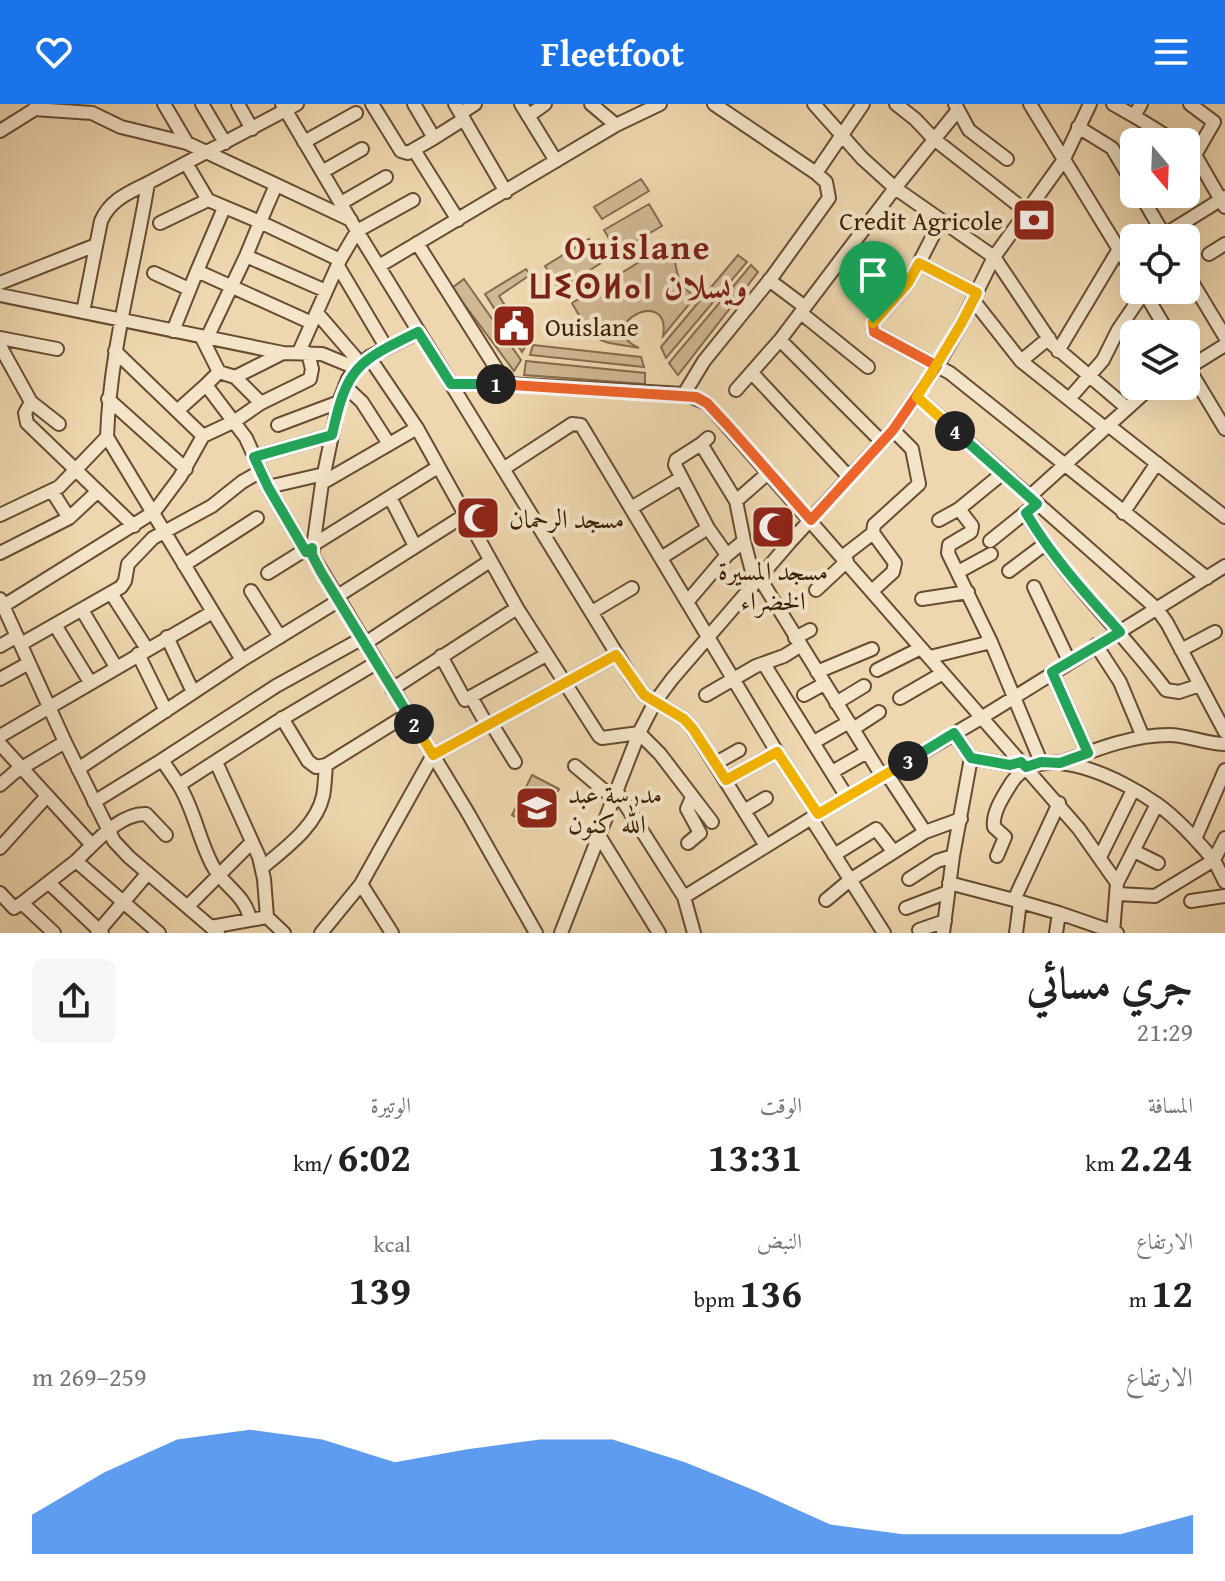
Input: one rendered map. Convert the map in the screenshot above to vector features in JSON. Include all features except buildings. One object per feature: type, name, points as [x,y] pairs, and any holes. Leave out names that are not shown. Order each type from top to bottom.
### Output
[{"type":"street","points":[[164,104],[187,143]]},
{"type":"street","points":[[202,104],[225,143]]},
{"type":"street","points":[[238,104],[252,129]]},
{"type":"street","points":[[372,104],[398,148],[404,152],[414,150],[434,138],[460,112],[475,104]]},
{"type":"street","points":[[414,104],[434,138]]},
{"type":"street","points":[[521,104],[556,161]]},
{"type":"street","points":[[528,116],[545,104]]},
{"type":"street","points":[[591,104],[616,125]]},
{"type":"street","points":[[379,266],[616,125],[660,104]]},
{"type":"street","points":[[684,394],[704,361],[827,205],[829,190],[826,182],[816,173],[714,104]]},
{"type":"street","points":[[814,104],[842,137],[895,188],[994,257],[1058,351],[1127,408]]},
{"type":"street","points":[[816,173],[863,104]]},
{"type":"street","points":[[896,104],[934,139],[1027,212]]},
{"type":"street","points":[[1030,104],[1063,161],[1120,244]]},
{"type":"street","points":[[561,933],[614,794],[655,702],[757,580],[893,430],[937,366],[994,257],[1063,161],[1090,104]]},
{"type":"street","points":[[1113,104],[1152,128]]},
{"type":"street","points":[[1134,116],[1141,104]]},
{"type":"street","points":[[1190,104],[1214,122],[1200,140]]},
{"type":"street","points":[[0,131],[38,106],[92,113],[121,127],[187,143],[354,225]]},
{"type":"street","points":[[83,312],[106,209],[114,201],[252,129],[288,106],[304,142],[616,655],[644,695],[684,719],[716,763],[766,846]]},
{"type":"street","points":[[736,390],[780,340],[957,107],[969,130],[1007,159]]},
{"type":"street","points":[[460,112],[506,192]]},
{"type":"street","points":[[304,142],[356,113]]},
{"type":"street","points":[[0,116],[21,118]]},
{"type":"street","points":[[1078,127],[1112,148],[1120,161]]},
{"type":"street","points":[[322,172],[362,149]]},
{"type":"street","points":[[414,150],[458,220]]},
{"type":"street","points":[[186,163],[208,200],[260,222],[339,263],[386,347]]},
{"type":"street","points":[[1185,224],[1224,201],[1200,166]]},
{"type":"street","points":[[341,203],[386,177]]},
{"type":"street","points":[[148,183],[119,320],[108,399],[107,437],[242,660]]},
{"type":"street","points":[[204,337],[246,256],[276,185]]},
{"type":"street","points":[[160,223],[208,200]]},
{"type":"street","points":[[267,917],[215,930],[120,849],[108,831],[1,604],[154,512],[186,469],[203,436],[310,379],[312,369],[303,352],[354,225],[413,200]]},
{"type":"street","points":[[173,331],[224,208]]},
{"type":"street","points":[[941,220],[908,283],[871,326],[874,332],[950,373],[1207,578]]},
{"type":"street","points":[[417,243],[506,384]]},
{"type":"street","points":[[1209,254],[1225,244]]},
{"type":"street","points":[[0,283],[96,245]]},
{"type":"street","points":[[246,256],[326,291]]},
{"type":"street","points":[[1058,351],[1120,262]]},
{"type":"street","points":[[919,263],[975,296],[1021,361],[1225,517]]},
{"type":"street","points":[[197,271],[315,318],[362,363],[417,428],[517,608],[601,738],[639,733]]},
{"type":"street","points":[[154,273],[189,289]]},
{"type":"street","points":[[769,280],[868,367]]},
{"type":"street","points":[[0,295],[283,353],[303,352],[362,363]]},
{"type":"street","points":[[1200,295],[1225,337]]},
{"type":"street","points":[[1069,399],[1103,360],[1135,304]]},
{"type":"street","points":[[309,550],[339,402],[345,386],[362,363],[418,332]]},
{"type":"street","points":[[204,337],[219,372],[235,377],[261,403]]},
{"type":"street","points":[[0,338],[57,349]]},
{"type":"street","points":[[1021,361],[1049,338]]},
{"type":"street","points":[[780,340],[881,441]]},
{"type":"street","points":[[1200,359],[1225,345]]},
{"type":"street","points":[[0,346],[31,402],[59,424]]},
{"type":"street","points":[[115,351],[203,436]]},
{"type":"street","points":[[235,377],[283,353]]},
{"type":"street","points":[[177,411],[219,372]]},
{"type":"street","points":[[752,373],[849,477]]},
{"type":"street","points":[[451,384],[684,394],[707,403],[981,718],[1059,803],[1100,857],[1117,889]]},
{"type":"street","points":[[206,385],[235,421],[268,487],[433,755],[536,933]]},
{"type":"street","points":[[345,386],[362,402],[389,444]]},
{"type":"street","points":[[1200,387],[1224,425]]},
{"type":"street","points":[[917,397],[1157,609],[1225,732]]},
{"type":"street","points":[[108,399],[186,469]]},
{"type":"street","points":[[958,572],[991,548],[1026,513],[1033,500],[1064,464],[1136,400]]},
{"type":"street","points":[[31,402],[25,413],[27,423],[134,526]]},
{"type":"street","points":[[278,425],[339,402]]},
{"type":"street","points":[[503,469],[576,423],[581,425],[711,638],[834,855],[884,933]]},
{"type":"street","points":[[268,487],[323,478],[417,428]]},
{"type":"street","points":[[816,590],[873,533],[874,525],[919,484],[912,449],[893,430]]},
{"type":"street","points":[[254,457],[332,435]]},
{"type":"street","points":[[0,515],[52,491],[77,471],[107,437]]},
{"type":"street","points":[[727,555],[708,528],[675,465],[676,460],[705,441],[736,501],[744,541],[757,580],[867,752],[925,832]]},
{"type":"street","points":[[1123,513],[1157,463]]},
{"type":"street","points":[[268,573],[438,467]]},
{"type":"street","points":[[0,646],[55,625],[111,593],[124,583],[128,564],[153,538],[212,506],[261,471]]},
{"type":"street","points":[[736,501],[769,472]]},
{"type":"street","points":[[939,520],[959,509],[1003,473]]},
{"type":"street","points":[[631,508],[681,478]]},
{"type":"street","points":[[52,491],[69,518]]},
{"type":"street","points":[[0,553],[69,518],[98,491]]},
{"type":"street","points":[[391,499],[415,546]]},
{"type":"street","points":[[959,509],[973,528],[947,549],[991,642],[1041,762]]},
{"type":"street","points":[[1026,513],[1045,544],[1166,690],[1179,692],[1200,685]]},
{"type":"street","points":[[78,769],[465,515]]},
{"type":"street","points":[[184,565],[257,518]]},
{"type":"street","points":[[661,558],[708,528]]},
{"type":"street","points":[[872,591],[893,572],[895,563],[873,533]]},
{"type":"street","points":[[687,602],[727,555],[744,541]]},
{"type":"street","points":[[1009,571],[1045,544]]},
{"type":"street","points":[[94,802],[276,686],[363,641],[490,561]]},
{"type":"street","points":[[684,897],[1225,566]]},
{"type":"street","points":[[1034,587],[1069,661]]},
{"type":"street","points":[[592,612],[632,588]]},
{"type":"street","points":[[251,591],[280,637]]},
{"type":"street","points":[[922,599],[968,592]]},
{"type":"street","points":[[111,593],[142,652],[166,711]]},
{"type":"street","points":[[392,689],[517,608]]},
{"type":"street","points":[[82,610],[116,667]]},
{"type":"street","points":[[0,736],[211,613]]},
{"type":"street","points":[[55,625],[90,682]]},
{"type":"street","points":[[706,695],[734,678],[775,661],[810,630]]},
{"type":"street","points":[[1181,650],[1215,632]]},
{"type":"street","points":[[167,637],[193,692]]},
{"type":"street","points":[[877,670],[925,652],[991,642]]},
{"type":"street","points":[[1096,645],[1120,682],[1143,737]]},
{"type":"street","points":[[804,695],[820,678],[872,649]]},
{"type":"street","points":[[441,656],[464,699],[546,655]]},
{"type":"street","points":[[321,933],[361,884],[433,755],[616,655]]},
{"type":"street","points":[[0,679],[29,663]]},
{"type":"street","points":[[179,785],[282,718],[376,663]]},
{"type":"street","points":[[764,664],[847,797]]},
{"type":"street","points":[[1052,672],[1088,753]]},
{"type":"street","points":[[900,698],[943,673]]},
{"type":"street","points":[[836,703],[864,686]]},
{"type":"street","points":[[471,697],[515,762]]},
{"type":"street","points":[[814,742],[879,712]]},
{"type":"street","points":[[282,718],[308,761],[316,767],[326,765],[408,714]]},
{"type":"street","points":[[639,733],[660,754],[712,822]]},
{"type":"street","points":[[919,930],[944,927],[971,758],[954,733]]},
{"type":"street","points":[[1060,763],[1143,737],[1176,735],[1225,744]]},
{"type":"street","points":[[0,785],[21,768],[65,742]]},
{"type":"street","points":[[0,744],[92,845]]},
{"type":"street","points":[[716,763],[739,750]]},
{"type":"street","points":[[726,780],[777,752]]},
{"type":"street","points":[[832,772],[867,752]]},
{"type":"street","points":[[971,758],[1010,765],[1060,763],[1114,778],[1157,804],[1195,839],[1219,866],[1225,882]]},
{"type":"street","points":[[162,760],[189,802],[218,875],[242,899],[250,919]]},
{"type":"street","points":[[216,762],[262,868],[267,917],[284,933]]},
{"type":"street","points":[[997,856],[1005,837],[994,827],[994,814],[1024,764]]},
{"type":"street","points":[[262,868],[301,834],[310,821],[323,799],[326,765]]},
{"type":"street","points":[[575,766],[614,794],[684,897],[694,933]]},
{"type":"street","points":[[1195,839],[1225,770]]},
{"type":"street","points":[[1100,857],[1133,790]]},
{"type":"street","points":[[3,839],[46,797]]},
{"type":"street","points":[[688,843],[700,833],[686,807],[692,797]]},
{"type":"street","points":[[744,811],[766,798]]},
{"type":"street","points":[[1016,933],[1017,901],[1059,803]]},
{"type":"street","points":[[906,908],[948,887],[1017,901],[1114,933],[1117,889],[1157,804]]},
{"type":"street","points":[[0,893],[14,908],[76,861],[108,831],[132,816],[142,814],[152,819],[166,835]]},
{"type":"street","points":[[826,900],[893,851],[925,832],[961,819]]},
{"type":"street","points":[[834,855],[876,829],[893,851]]},
{"type":"street","points":[[598,834],[659,933]]},
{"type":"street","points":[[1219,866],[1225,838]]},
{"type":"street","points":[[188,906],[252,842]]},
{"type":"street","points":[[1134,851],[1158,863]]},
{"type":"street","points":[[909,879],[937,861],[953,856]]},
{"type":"street","points":[[76,861],[159,933]]},
{"type":"street","points":[[1117,889],[1155,896],[1219,866]]},
{"type":"street","points":[[49,883],[99,932],[148,873]]},
{"type":"street","points":[[361,884],[392,933]]},
{"type":"street","points":[[242,899],[266,893]]},
{"type":"street","points":[[1191,901],[1225,896]]},
{"type":"street","points":[[22,903],[54,933]]},
{"type":"street","points":[[1056,933],[1059,913]]},
{"type":"shaded area","points":[[641,179],[649,191],[602,219],[594,207]]},
{"type":"shaded area","points":[[649,204],[662,226],[617,252],[604,230]]},
{"type":"shaded area","points":[[589,239],[603,262],[559,289],[545,266]]},
{"type":"shaded area","points":[[664,247],[675,257],[680,280],[695,297],[663,336],[663,321],[656,313],[647,311],[636,314],[628,321],[624,330],[627,339],[639,348],[597,338],[586,327],[572,303]]},
{"type":"shaded area","points":[[738,255],[747,262],[666,358],[661,347]]},
{"type":"shaded area","points":[[751,265],[758,272],[678,375],[669,363]]},
{"type":"shaded area","points":[[526,269],[530,275],[499,296],[528,342],[522,352],[485,294]]},
{"type":"shaded area","points":[[464,279],[521,360],[514,371],[452,288]]},
{"type":"shaded area","points":[[533,345],[641,357],[644,367],[530,355]]},
{"type":"shaded area","points":[[526,361],[645,373],[645,384],[524,375]]},
{"type":"shaded area","points":[[532,775],[559,789],[538,829],[512,815]]},
{"type":"place","name":"Credit Agricole","points":[[1034,220]]},
{"type":"place","name":"Ouislane","points":[[514,326]]},
{"type":"place","name":"مسجد الرحمان","points":[[478,518]]},
{"type":"place","name":"مسجد المسيرة الخضراء","points":[[773,527]]},
{"type":"place","name":"مدرسة عبد الله كنون","points":[[537,808]]},
{"type":"district","name":"Ouislane ⵡⵉⵙⵍⴰⵏ ويسلان","points":[[638,266]]},
{"type":"route","points":[[919,263],[977,293],[961,324],[932,375],[917,397],[1037,504],[1026,513],[1036,531],[1120,632],[1052,672],[1088,753],[1060,763],[1041,762],[1026,767],[1021,762],[1010,765],[971,758],[954,733],[818,814],[777,752],[726,780],[693,729],[684,719],[644,695],[616,655],[433,755],[321,572],[312,555],[312,548],[306,552],[254,457],[332,435],[339,402],[348,379],[360,363],[418,332],[451,384],[506,384],[696,397],[707,403],[811,520],[893,430],[937,366],[874,332],[873,323],[908,283],[919,263]]}]
